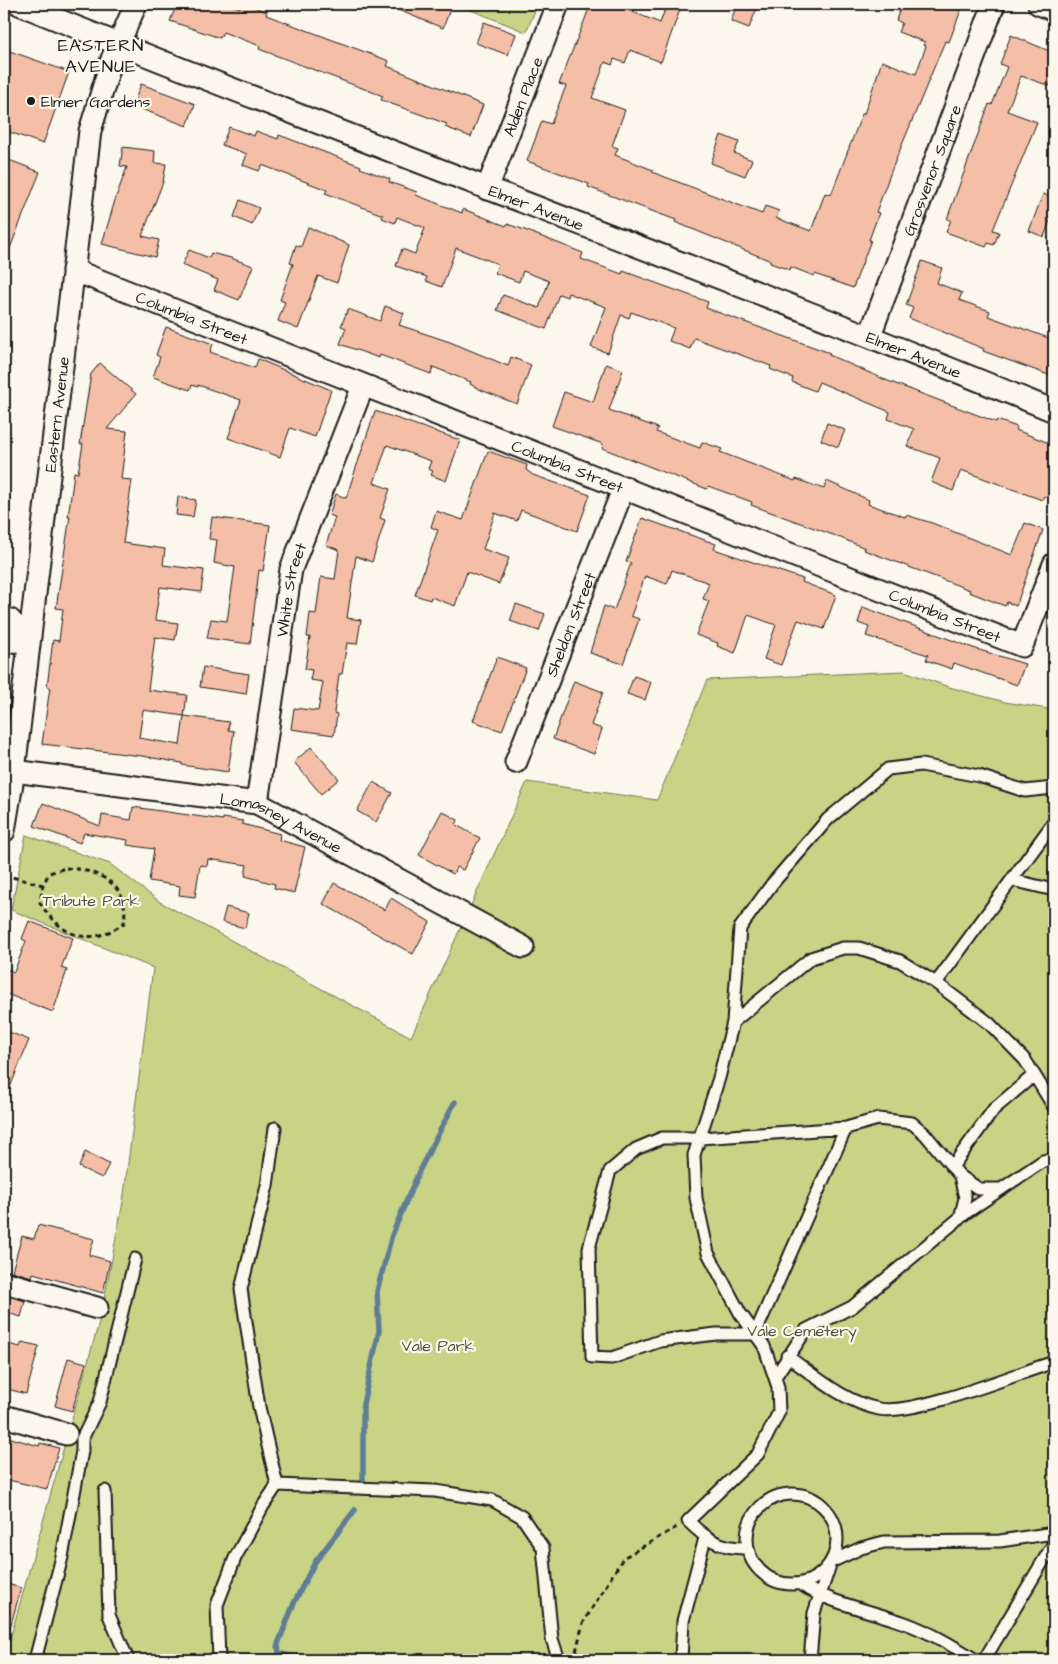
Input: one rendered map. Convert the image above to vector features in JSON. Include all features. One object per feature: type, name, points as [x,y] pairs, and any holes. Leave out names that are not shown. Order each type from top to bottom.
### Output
[{"type":"street","name":"Elmer Avenue","points":[[19,4],[118,45],[487,189],[870,335],[1054,411]]},
{"type":"street","name":"Eastern Avenue","points":[[4,831],[14,771],[90,131],[112,59],[136,4]]},
{"type":"street","name":"Alden Place","points":[[487,189],[558,4]]},
{"type":"street","name":"Grosvenor Square","points":[[870,335],[994,4]]},
{"type":"street","points":[[1039,4],[1054,10]]},
{"type":"street","name":"Columbia Street","points":[[73,270],[363,386],[624,486],[1022,646],[1054,564]]},
{"type":"street","name":"White Street","points":[[257,803],[291,569],[363,386]]},
{"type":"street","name":"Sheldon Street","points":[[516,762],[624,486]]},
{"type":"street","points":[[4,618],[10,620],[29,640]]},
{"type":"street","points":[[4,642],[29,640]]},
{"type":"street","name":"Lomasney Avenue","points":[[14,771],[257,803],[522,947]]},
{"type":"street","points":[[4,1282],[97,1308]]},
{"type":"street","points":[[4,1416],[66,1434]]},
{"type":"lane","points":[[748,1548],[735,1549],[704,1538],[688,1521],[758,1454],[779,1412],[778,1387],[764,1346],[740,1313],[708,1253],[696,1198],[694,1155],[719,1078],[733,1022],[740,928],[772,884],[828,819],[888,769],[921,765],[979,776],[1025,790],[1054,788]]},
{"type":"lane","points":[[936,983],[1054,822]]},
{"type":"lane","points":[[1012,880],[1054,890]]},
{"type":"lane","points":[[733,1022],[811,958],[843,948],[859,948],[900,961],[936,983],[989,1023],[1025,1060],[1054,1107]]},
{"type":"lane","points":[[952,1167],[994,1109],[1034,1075]]},
{"type":"lane","points":[[755,1334],[716,1334],[660,1340],[612,1358],[592,1357],[589,1248],[610,1171],[636,1149],[662,1138],[700,1138],[846,1128],[878,1118],[912,1122],[925,1134],[960,1176],[979,1189],[1001,1189]]},
{"type":"lane","points":[[219,1660],[217,1605],[235,1558],[262,1506],[277,1485],[259,1407],[240,1289],[268,1186],[275,1128]]},
{"type":"lane","points":[[755,1334],[846,1128]]},
{"type":"lane","points":[[774,1376],[806,1330],[852,1307],[960,1218],[1043,1161],[1054,1159]]},
{"type":"lane","points":[[960,1176],[965,1198],[960,1218]]},
{"type":"lane","points":[[34,1660],[62,1557],[82,1451],[82,1439],[100,1402],[135,1259]]},
{"type":"lane","points":[[787,1356],[847,1398],[880,1409],[915,1407],[1054,1362]]},
{"type":"lane","points":[[277,1485],[434,1491],[492,1500],[522,1516],[543,1548],[552,1639],[559,1660]]},
{"type":"lane","points":[[105,1491],[109,1615],[128,1660]]},
{"type":"lane","points":[[810,1660],[814,1613],[820,1597],[831,1562],[837,1545],[835,1526],[828,1511],[816,1501],[804,1495],[788,1494],[776,1497],[762,1504],[751,1518],[746,1538],[748,1548],[756,1568],[768,1579],[784,1585],[800,1584],[817,1578],[831,1562],[860,1548],[884,1542],[1000,1541],[1054,1533]]},
{"type":"lane","points":[[681,1660],[683,1621],[704,1538]]},
{"type":"lane","points":[[984,1660],[1054,1543]]},
{"type":"lane","points":[[800,1584],[820,1597],[905,1623],[936,1636],[976,1660]]},
{"type":"path","points":[[66,868],[84,869],[99,875],[118,888],[126,908],[124,923],[111,933],[94,938],[71,933],[50,919],[40,903],[43,885],[49,873],[66,868]]},
{"type":"path","points":[[4,874],[43,885]]},
{"type":"path","points":[[574,1660],[584,1623],[623,1558],[688,1521]]},
{"type":"green space","points":[[456,4],[538,4],[526,32]]},
{"type":"green space","points":[[904,671],[949,687],[1005,702],[1054,710],[1054,1660],[4,1660],[101,1315],[123,1202],[153,968],[11,910],[26,835],[110,864],[160,902],[411,1037],[527,782],[657,800],[707,680]]},
{"type":"building","points":[[177,4],[227,4],[240,8],[241,4],[246,4],[267,12],[266,15],[389,61],[387,66],[483,105],[471,137],[445,127],[447,124],[381,100],[383,96],[259,49],[260,46],[223,32],[220,38],[170,21]]},
{"type":"building","points":[[383,4],[452,4],[443,28]]},
{"type":"building","points":[[591,4],[636,4],[633,12],[660,23],[667,4],[682,4],[661,62],[630,50],[625,63],[614,59],[612,65],[605,62],[592,98],[625,110],[612,146],[618,148],[615,155],[653,170],[652,172],[762,214],[765,206],[779,211],[776,218],[811,231],[825,193],[831,195],[862,114],[864,114],[882,61],[916,74],[926,46],[923,45],[925,42],[898,32],[902,23],[896,20],[902,4],[945,4],[961,10],[949,42],[945,41],[892,169],[876,212],[879,213],[869,240],[871,240],[853,288],[815,274],[814,276],[791,267],[790,270],[770,263],[771,261],[675,222],[676,220],[588,187],[589,184],[527,161],[542,121],[551,124],[566,86],[559,84]]},
{"type":"building","points":[[737,4],[757,8],[749,28],[731,21]]},
{"type":"building","points":[[484,22],[516,34],[508,55],[476,43]]},
{"type":"building","points":[[1011,35],[1054,53],[1054,74],[1050,86],[1021,76],[1007,111],[1037,122],[993,230],[999,232],[994,245],[988,243],[986,247],[946,232],[951,220],[947,219],[989,104],[992,105],[1007,67],[1000,64]]},
{"type":"building","name":"Elmer Gardens","points":[[4,49],[69,72],[43,144],[4,130]]},
{"type":"building","points":[[141,84],[195,104],[187,126],[133,106]]},
{"type":"building","points":[[229,127],[254,136],[256,131],[278,139],[279,135],[361,166],[360,168],[390,179],[389,182],[417,192],[416,195],[462,213],[463,209],[506,226],[507,224],[522,229],[583,253],[581,259],[622,274],[623,271],[708,302],[706,308],[830,353],[829,355],[888,381],[996,422],[997,420],[1017,427],[1016,430],[1054,445],[1054,500],[1044,496],[1042,500],[961,470],[953,491],[931,482],[940,458],[907,446],[914,429],[888,419],[890,412],[819,382],[815,391],[792,382],[793,378],[770,369],[771,366],[694,338],[690,349],[669,341],[674,328],[631,312],[629,318],[621,315],[608,353],[591,347],[606,307],[568,293],[567,297],[559,294],[546,329],[497,310],[503,295],[539,308],[549,281],[523,271],[519,282],[495,273],[498,264],[456,248],[442,287],[426,281],[427,277],[396,266],[402,249],[415,254],[425,228],[397,217],[395,223],[382,218],[383,215],[325,193],[327,190],[262,165],[259,171],[243,165],[247,154],[222,145]]},
{"type":"building","points":[[721,135],[739,142],[734,153],[752,160],[745,176],[711,163]]},
{"type":"building","points":[[123,147],[155,151],[154,163],[166,164],[163,182],[142,236],[159,240],[155,257],[102,244],[127,167],[120,166]]},
{"type":"building","points":[[4,158],[40,172],[5,261],[4,261]]},
{"type":"building","points":[[1043,194],[1054,198],[1054,209],[1044,237],[1029,231]]},
{"type":"building","points":[[240,200],[259,208],[252,225],[234,217]]},
{"type":"building","points":[[308,227],[349,245],[337,283],[318,276],[298,329],[278,321],[285,302],[280,300],[293,264],[290,263],[296,245],[301,247]]},
{"type":"building","points":[[189,250],[209,258],[211,253],[253,266],[239,300],[214,290],[218,280],[182,265]]},
{"type":"building","points":[[922,261],[942,268],[937,283],[962,293],[959,300],[990,311],[988,316],[1054,340],[1054,377],[983,351],[984,349],[909,318],[913,308],[906,305]]},
{"type":"building","points":[[385,306],[404,313],[399,325],[450,342],[508,366],[511,357],[531,365],[517,404],[481,390],[470,384],[471,382],[433,367],[431,374],[380,355],[379,358],[340,344],[346,328],[341,326],[348,309],[380,321]]},
{"type":"building","points":[[166,327],[213,344],[210,352],[255,368],[258,359],[331,390],[315,437],[290,428],[280,457],[228,438],[241,400],[198,385],[198,387],[192,385],[190,390],[153,377],[160,357],[156,355]]},
{"type":"building","points":[[100,363],[136,394],[107,429],[127,431],[121,479],[132,480],[123,543],[165,549],[163,565],[204,570],[201,592],[160,587],[155,620],[178,623],[175,640],[155,637],[148,690],[187,695],[184,716],[229,722],[228,730],[234,731],[228,772],[182,765],[182,763],[142,756],[42,744],[50,687],[47,687],[53,640],[59,641],[63,609],[56,608],[70,516],[68,516],[74,472],[78,473],[83,444],[80,444],[91,374]],"holes":[[[143,710],[184,716],[180,745],[139,738]]]},
{"type":"building","points":[[606,364],[623,370],[609,410],[658,428],[656,432],[700,448],[702,442],[722,449],[720,452],[795,481],[796,479],[824,489],[827,481],[869,500],[868,504],[905,517],[906,515],[932,523],[1012,555],[1025,523],[1043,530],[1016,606],[1007,602],[1005,606],[969,592],[970,590],[864,550],[865,548],[836,536],[751,505],[752,502],[708,486],[707,489],[602,448],[603,444],[552,426],[564,392],[593,402]]},
{"type":"building","points":[[375,411],[460,440],[446,481],[431,475],[433,471],[428,469],[431,461],[387,445],[374,483],[390,489],[380,518],[385,520],[372,562],[356,556],[347,618],[361,620],[357,644],[347,643],[342,674],[339,674],[334,713],[337,714],[334,735],[291,729],[294,708],[318,711],[323,682],[310,680],[312,670],[305,669],[310,637],[307,637],[310,613],[316,614],[321,577],[335,579],[339,550],[326,545],[335,517],[329,515],[336,494],[346,498]]},
{"type":"building","points":[[827,423],[845,430],[838,447],[821,440]]},
{"type":"building","points":[[488,451],[527,465],[526,470],[533,475],[590,495],[577,531],[521,510],[517,521],[495,513],[483,549],[509,558],[499,584],[467,572],[455,606],[431,597],[430,600],[415,595],[438,530],[431,527],[436,511],[463,520]]},
{"type":"building","points":[[178,497],[196,500],[193,517],[176,515]]},
{"type":"building","points":[[212,517],[270,525],[263,571],[259,570],[250,644],[207,638],[211,619],[227,621],[235,567],[214,563],[217,540],[209,539]]},
{"type":"building","points":[[642,518],[716,544],[714,549],[803,579],[802,582],[836,595],[824,629],[798,620],[781,665],[764,659],[776,625],[748,615],[735,653],[717,646],[718,643],[696,635],[709,601],[703,599],[709,583],[672,570],[667,584],[645,576],[631,616],[639,619],[623,664],[590,653],[604,606],[614,610],[631,563],[626,562]]},
{"type":"building","points":[[516,604],[545,614],[539,631],[510,621]]},
{"type":"building","points":[[863,607],[973,648],[1025,664],[1017,685],[954,663],[952,669],[926,660],[928,655],[866,636],[869,627],[858,623]]},
{"type":"building","points":[[497,657],[526,668],[502,731],[473,721]]},
{"type":"building","points":[[203,667],[249,674],[246,694],[200,687]]},
{"type":"building","points":[[634,676],[651,682],[645,700],[627,694]]},
{"type":"building","points":[[574,681],[603,692],[591,725],[602,729],[594,754],[553,739]]},
{"type":"building","points":[[311,747],[339,779],[321,794],[294,762]]},
{"type":"building","points":[[373,782],[392,793],[376,822],[357,811]]},
{"type":"building","points":[[43,803],[100,826],[102,815],[131,820],[133,807],[223,820],[223,818],[243,821],[242,824],[280,834],[279,840],[305,847],[294,893],[274,888],[275,884],[245,876],[247,865],[208,859],[207,866],[200,865],[195,897],[179,895],[180,886],[149,881],[154,849],[127,845],[128,840],[84,833],[80,843],[34,826]]},
{"type":"building","points":[[442,811],[458,820],[456,825],[480,838],[463,870],[457,867],[453,874],[419,855]]},
{"type":"building","points":[[334,883],[385,910],[391,898],[430,922],[413,954],[323,904]]},
{"type":"building","points":[[226,907],[249,913],[245,928],[222,922]]},
{"type":"building","points":[[29,921],[73,938],[61,968],[67,970],[53,1012],[4,993],[4,968],[14,972],[26,941],[22,939]]},
{"type":"building","points":[[4,1030],[29,1040],[5,1100],[4,1100]]},
{"type":"building","points":[[85,1152],[109,1164],[102,1178],[79,1167]]},
{"type":"building","points":[[38,1225],[94,1239],[89,1255],[110,1261],[103,1293],[33,1273],[32,1277],[12,1271],[22,1236],[34,1239]]},
{"type":"building","points":[[4,1295],[25,1301],[21,1317],[4,1312]]},
{"type":"building","points":[[22,1342],[39,1346],[26,1394],[4,1388],[4,1343],[20,1347]]},
{"type":"building","points":[[68,1358],[86,1363],[72,1411],[55,1406]]},
{"type":"building","points":[[4,1436],[39,1446],[40,1443],[59,1448],[47,1489],[4,1479]]},
{"type":"building","points":[[4,1583],[21,1588],[8,1635],[4,1634]]},
{"type":"waterway","points":[[363,1483],[363,1404],[379,1331],[377,1291],[392,1235],[420,1169],[455,1102]]},
{"type":"waterway","points":[[303,1660],[279,1653],[278,1644],[294,1603],[315,1562],[355,1510]]},
{"type":"place","name":"Elmer Gardens","points":[[31,101]]},
{"type":"district","name":"EASTERN AVENUE","points":[[101,55]]},
{"type":"park label","name":"Tribute Park","points":[[91,900]]},
{"type":"park label","name":"Vale Cemetery","points":[[802,1330]]},
{"type":"park label","name":"Vale Park","points":[[438,1345]]}]
